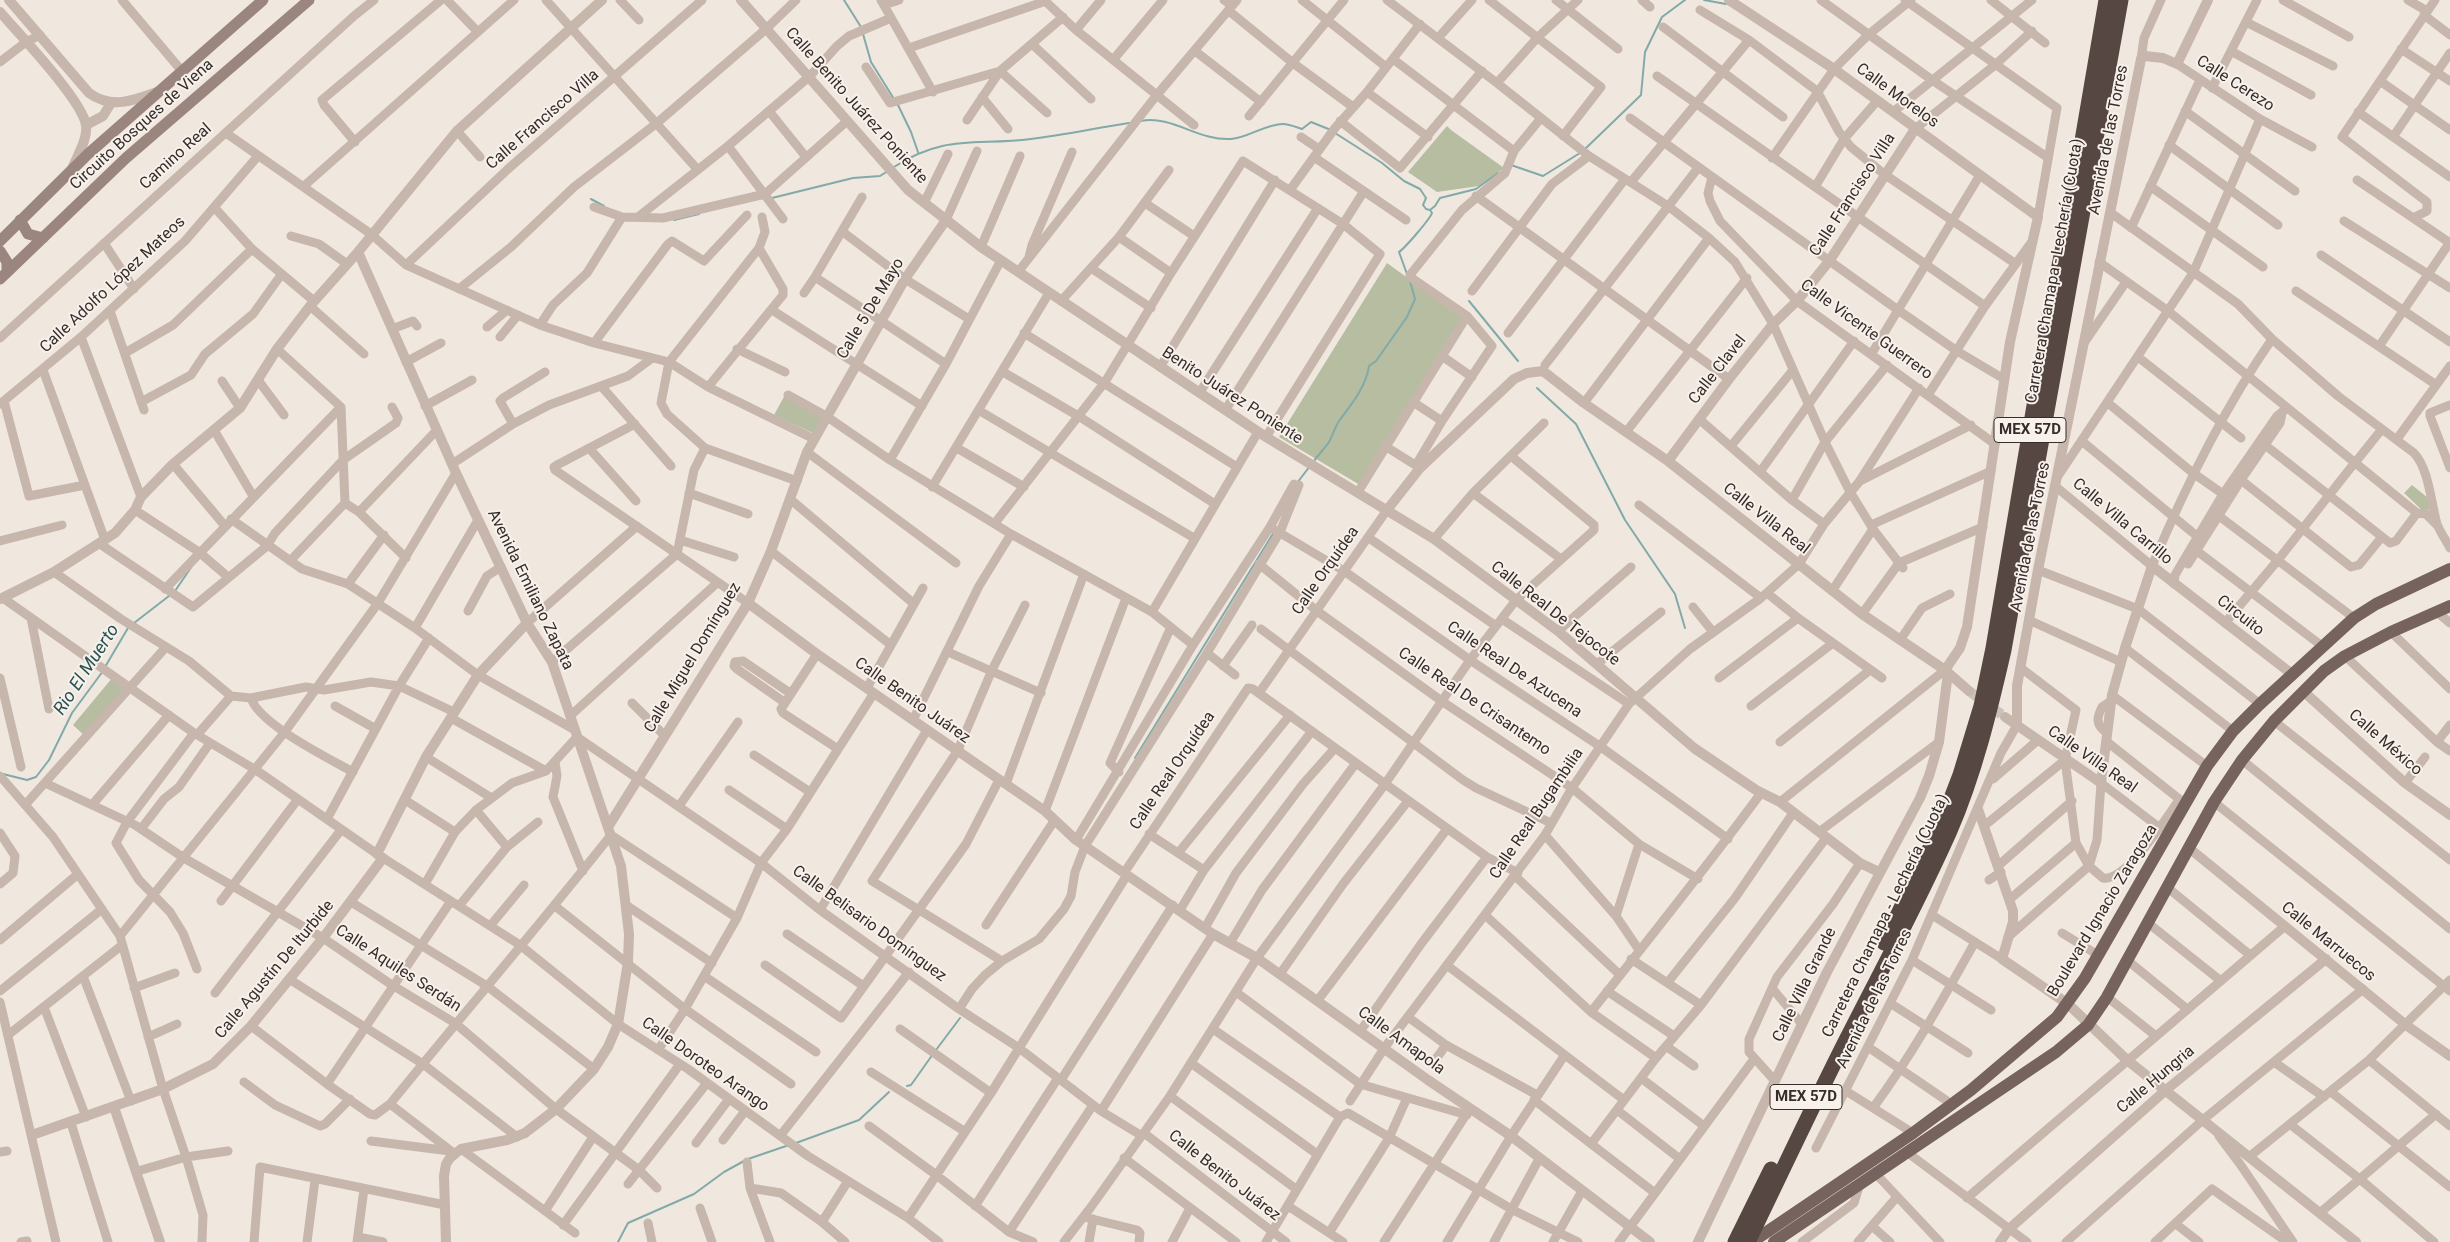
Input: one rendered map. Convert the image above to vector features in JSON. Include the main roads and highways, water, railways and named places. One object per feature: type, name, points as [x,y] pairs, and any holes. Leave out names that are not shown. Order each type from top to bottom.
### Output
[{"type":"highway","name":"Carretera Chamapa - Lechería (Cuota)","points":[[1745,1239],[1940,827],[1960,775],[1981,706],[1994,648],[2050,311],[2070,211],[2106,0]]},
{"type":"highway","name":"Carretera Chamapa - Lechería (Cuota)","points":[[1745,1239],[1912,910],[1950,830],[1971,777],[1990,712],[2004,650],[2121,0]]},
{"type":"main road","name":"Circuito Bosques de Viena","points":[[0,241],[72,170],[180,70],[262,0]]},
{"type":"main road","name":"Circuito Bosques de Viena","points":[[4,276],[126,158],[309,0]]},
{"type":"main road","points":[[20,220],[28,234],[43,238]]},
{"type":"main road","points":[[0,251],[7,262],[4,276]]},
{"type":"main road","name":"Boulevard Ignacio Zaragoza","points":[[1745,1239],[1913,1133],[1953,1105],[2042,1032],[2068,1004],[2098,955],[2182,801],[2233,731],[2354,618],[2376,604],[2450,569]]},
{"type":"main road","points":[[1774,1242],[2056,1052],[2088,1025],[2107,997],[2214,802],[2242,760],[2274,721],[2324,671],[2345,656],[2391,632],[2450,606]]},
{"type":"waterway","points":[[844,0],[861,27]]},
{"type":"waterway","points":[[1585,149],[1641,95],[1645,52],[1662,17],[1685,0]]},
{"type":"waterway","points":[[1704,0],[1726,4]]},
{"type":"waterway","points":[[863,34],[871,62],[894,99]]},
{"type":"waterway","points":[[897,103],[918,152]]},
{"type":"waterway","points":[[1141,121],[1164,122],[1219,139],[1237,138],[1270,126],[1283,124],[1302,129],[1311,122],[1331,130]]},
{"type":"waterway","points":[[894,167],[912,157],[945,145],[1031,139],[1129,123]]},
{"type":"waterway","points":[[1335,133],[1382,163],[1404,181],[1420,189],[1426,198],[1423,205],[1426,209],[1430,210],[1440,198],[1476,189],[1498,173]]},
{"type":"waterway","points":[[1511,165],[1543,176],[1580,153]]},
{"type":"waterway","points":[[772,198],[853,178],[880,176],[888,171]]},
{"type":"waterway","points":[[591,199],[604,206]]},
{"type":"waterway","points":[[1407,274],[1399,252],[1427,221],[1432,213],[1430,210]]},
{"type":"waterway","points":[[674,220],[699,214]]},
{"type":"waterway","points":[[1314,461],[1329,442],[1339,421],[1357,395],[1365,381],[1369,366],[1376,361],[1407,317],[1415,299],[1410,281]]},
{"type":"waterway","points":[[1469,301],[1518,361]]},
{"type":"waterway","points":[[1537,388],[1576,424],[1625,520],[1675,594],[1685,628]]},
{"type":"waterway","points":[[1297,483],[1310,466]]},
{"type":"waterway","points":[[1135,758],[1274,532]]},
{"type":"waterway","name":"Rio El Muerto","points":[[175,591],[192,566]]},
{"type":"waterway","name":"Rio El Muerto","points":[[134,623],[169,596]]},
{"type":"waterway","name":"Rio El Muerto","points":[[105,667],[128,628]]},
{"type":"waterway","name":"Rio El Muerto","points":[[3,774],[27,780],[36,777],[49,760],[72,713],[103,671]]},
{"type":"waterway","points":[[936,1050],[960,1018]]},
{"type":"waterway","points":[[907,1086],[911,1085],[933,1054]]},
{"type":"waterway","points":[[796,1143],[859,1120],[889,1092]]},
{"type":"waterway","points":[[748,1159],[789,1145]]},
{"type":"waterway","points":[[618,1242],[628,1223],[694,1194],[724,1172],[744,1161]]},
{"type":"tunnel","points":[[1969,691],[2005,717]]}]
